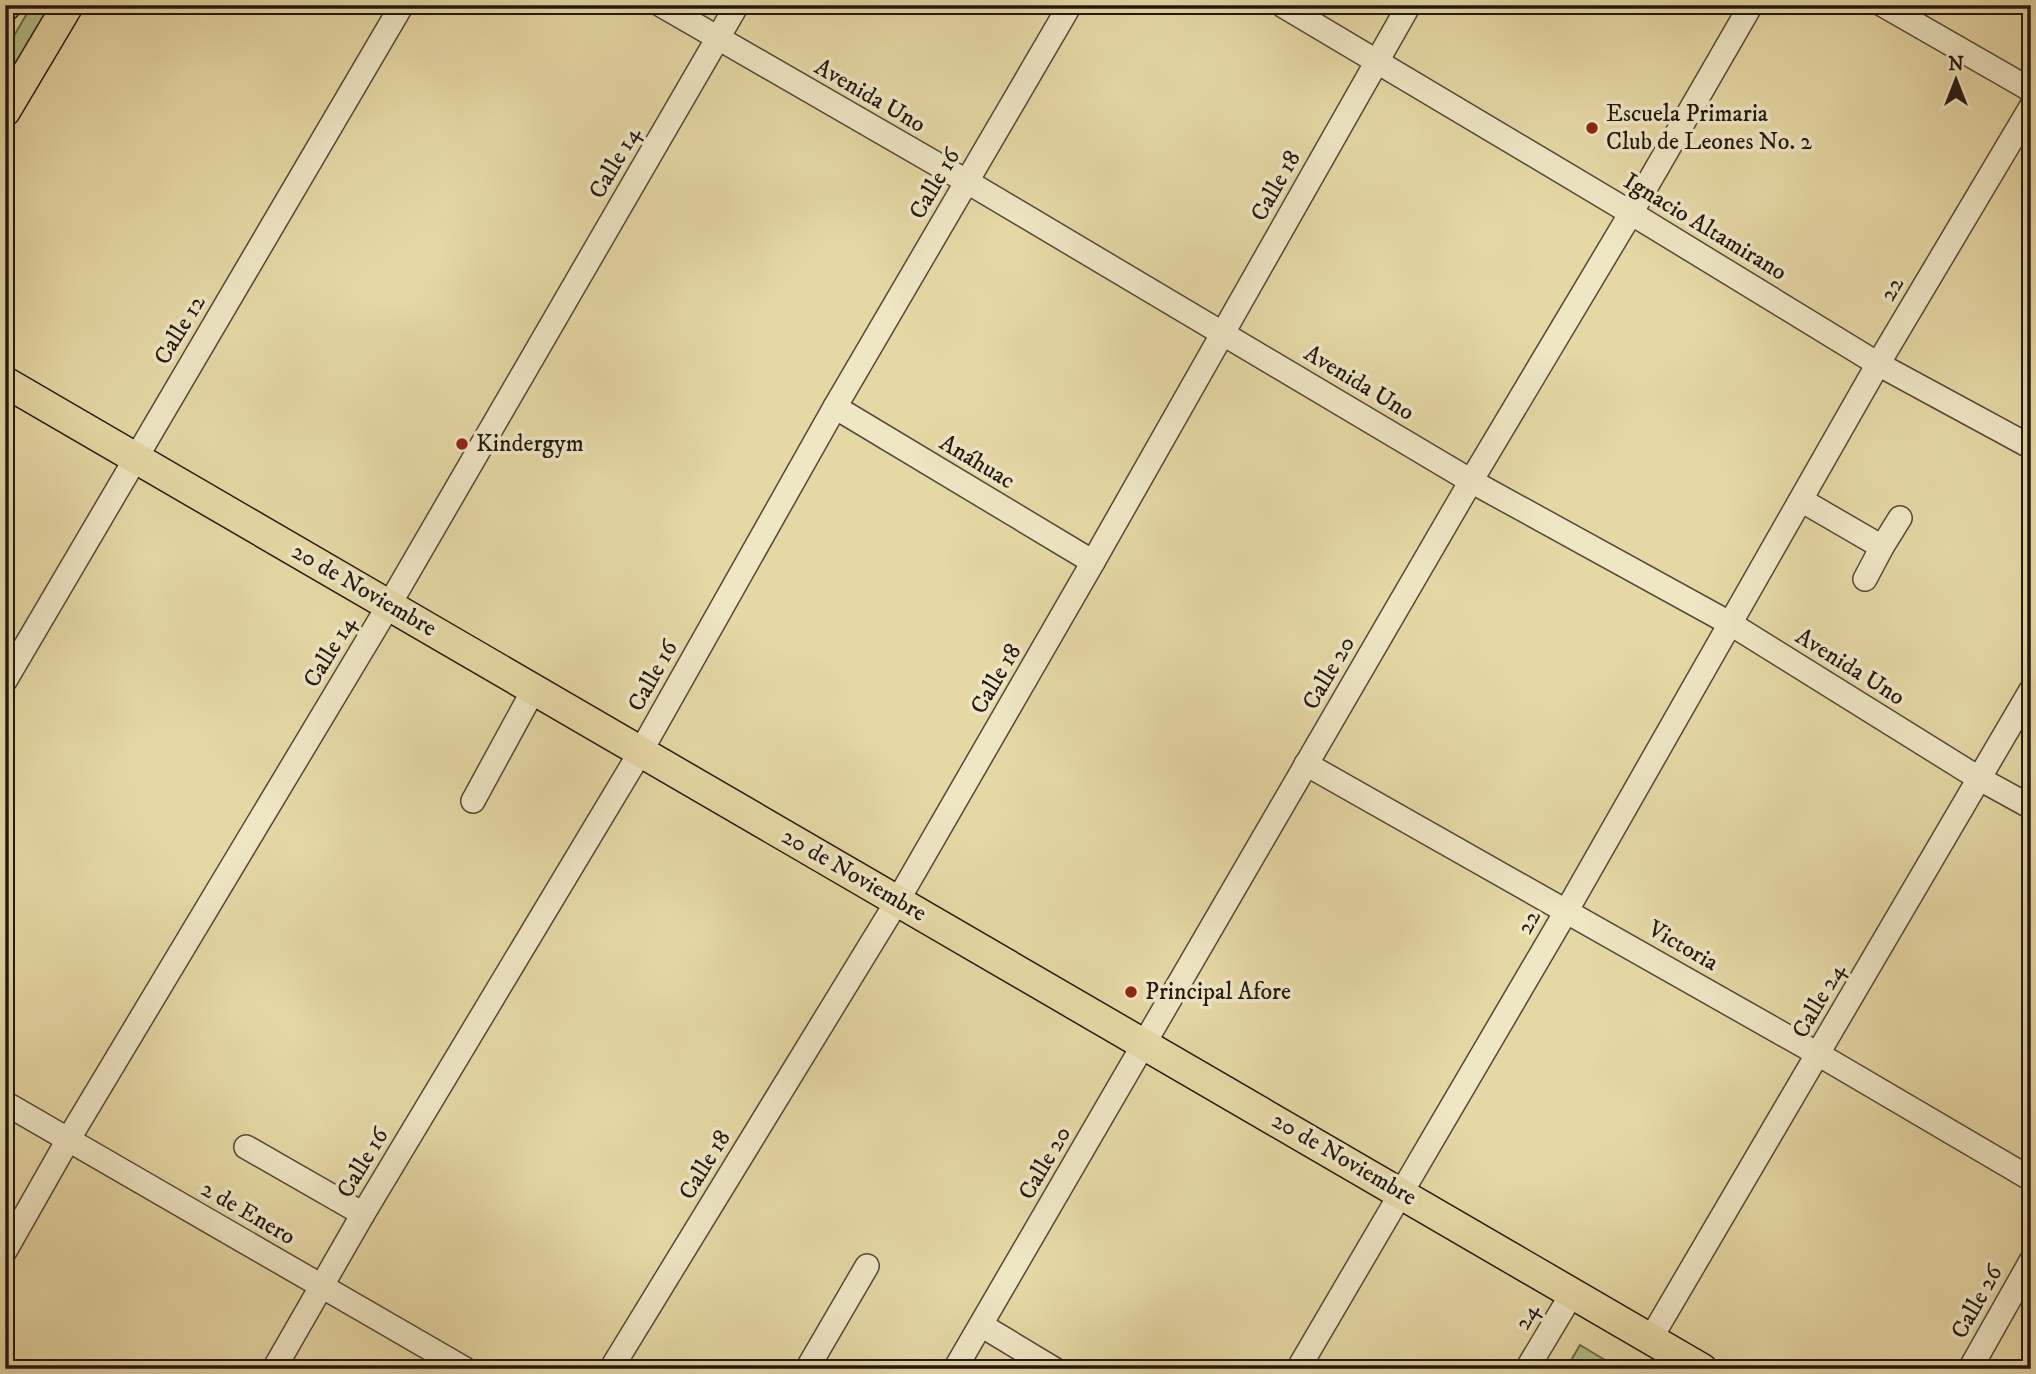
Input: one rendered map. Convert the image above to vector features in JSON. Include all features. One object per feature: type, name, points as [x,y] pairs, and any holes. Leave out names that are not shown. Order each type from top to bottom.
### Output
[{"type":"main road","points":[[5,111],[68,5]]},
{"type":"main road","name":"20 de Noviembre","points":[[5,382],[1702,1369]]},
{"type":"street","name":"Calle 12","points":[[5,681],[402,5]]},
{"type":"street","name":"Avenida Uno","points":[[661,5],[966,181],[1471,481],[1731,624],[1980,779],[2031,807]]},
{"type":"street","name":"Calle 14","points":[[5,1251],[68,1140],[389,605],[737,5]]},
{"type":"street","name":"Calle 16","points":[[274,1369],[363,1214],[641,751],[835,407],[1070,5]]},
{"type":"street","name":"Ignacio Altamirano","points":[[1282,5],[1878,364],[2031,447]]},
{"type":"street","name":"Calle 18","points":[[611,1369],[898,900],[1409,5]]},
{"type":"street","name":"Calle 20","points":[[956,1369],[1471,481],[1751,5]]},
{"type":"street","points":[[1883,5],[2031,90]]},
{"type":"street","name":"22","points":[[1298,1369],[1567,910],[1878,364],[2031,107]]},
{"type":"street","name":"Anáhuac","points":[[835,407],[1093,562]]},
{"type":"street","points":[[1801,500],[1882,547]]},
{"type":"street","points":[[1865,579],[1900,518]]},
{"type":"street","points":[[473,801],[534,689]]},
{"type":"street","name":"Calle 24","points":[[1651,1338],[2031,690]]},
{"type":"street","name":"Victoria","points":[[1307,764],[1567,910],[2031,1179]]},
{"type":"street","name":"2 de Enero","points":[[5,1103],[465,1369]]},
{"type":"street","points":[[246,1147],[363,1214]]},
{"type":"street","name":"Calle 26","points":[[1970,1369],[2031,1261]]},
{"type":"street","points":[[807,1369],[867,1266]]},
{"type":"street","name":"24","points":[[1527,1369],[1573,1292]]},
{"type":"street","points":[[981,1325],[1054,1369]]},
{"type":"green space","points":[[32,5],[57,5],[5,93],[5,51]]},
{"type":"green space","points":[[1580,1345],[1620,1369],[1566,1369]]},
{"type":"place","name":"Escuela Primaria Club de Leones No. 2","points":[[1592,128]]},
{"type":"place","name":"Kindergym","points":[[462,444]]},
{"type":"place","name":"Principal Afore","points":[[1131,992]]}]
